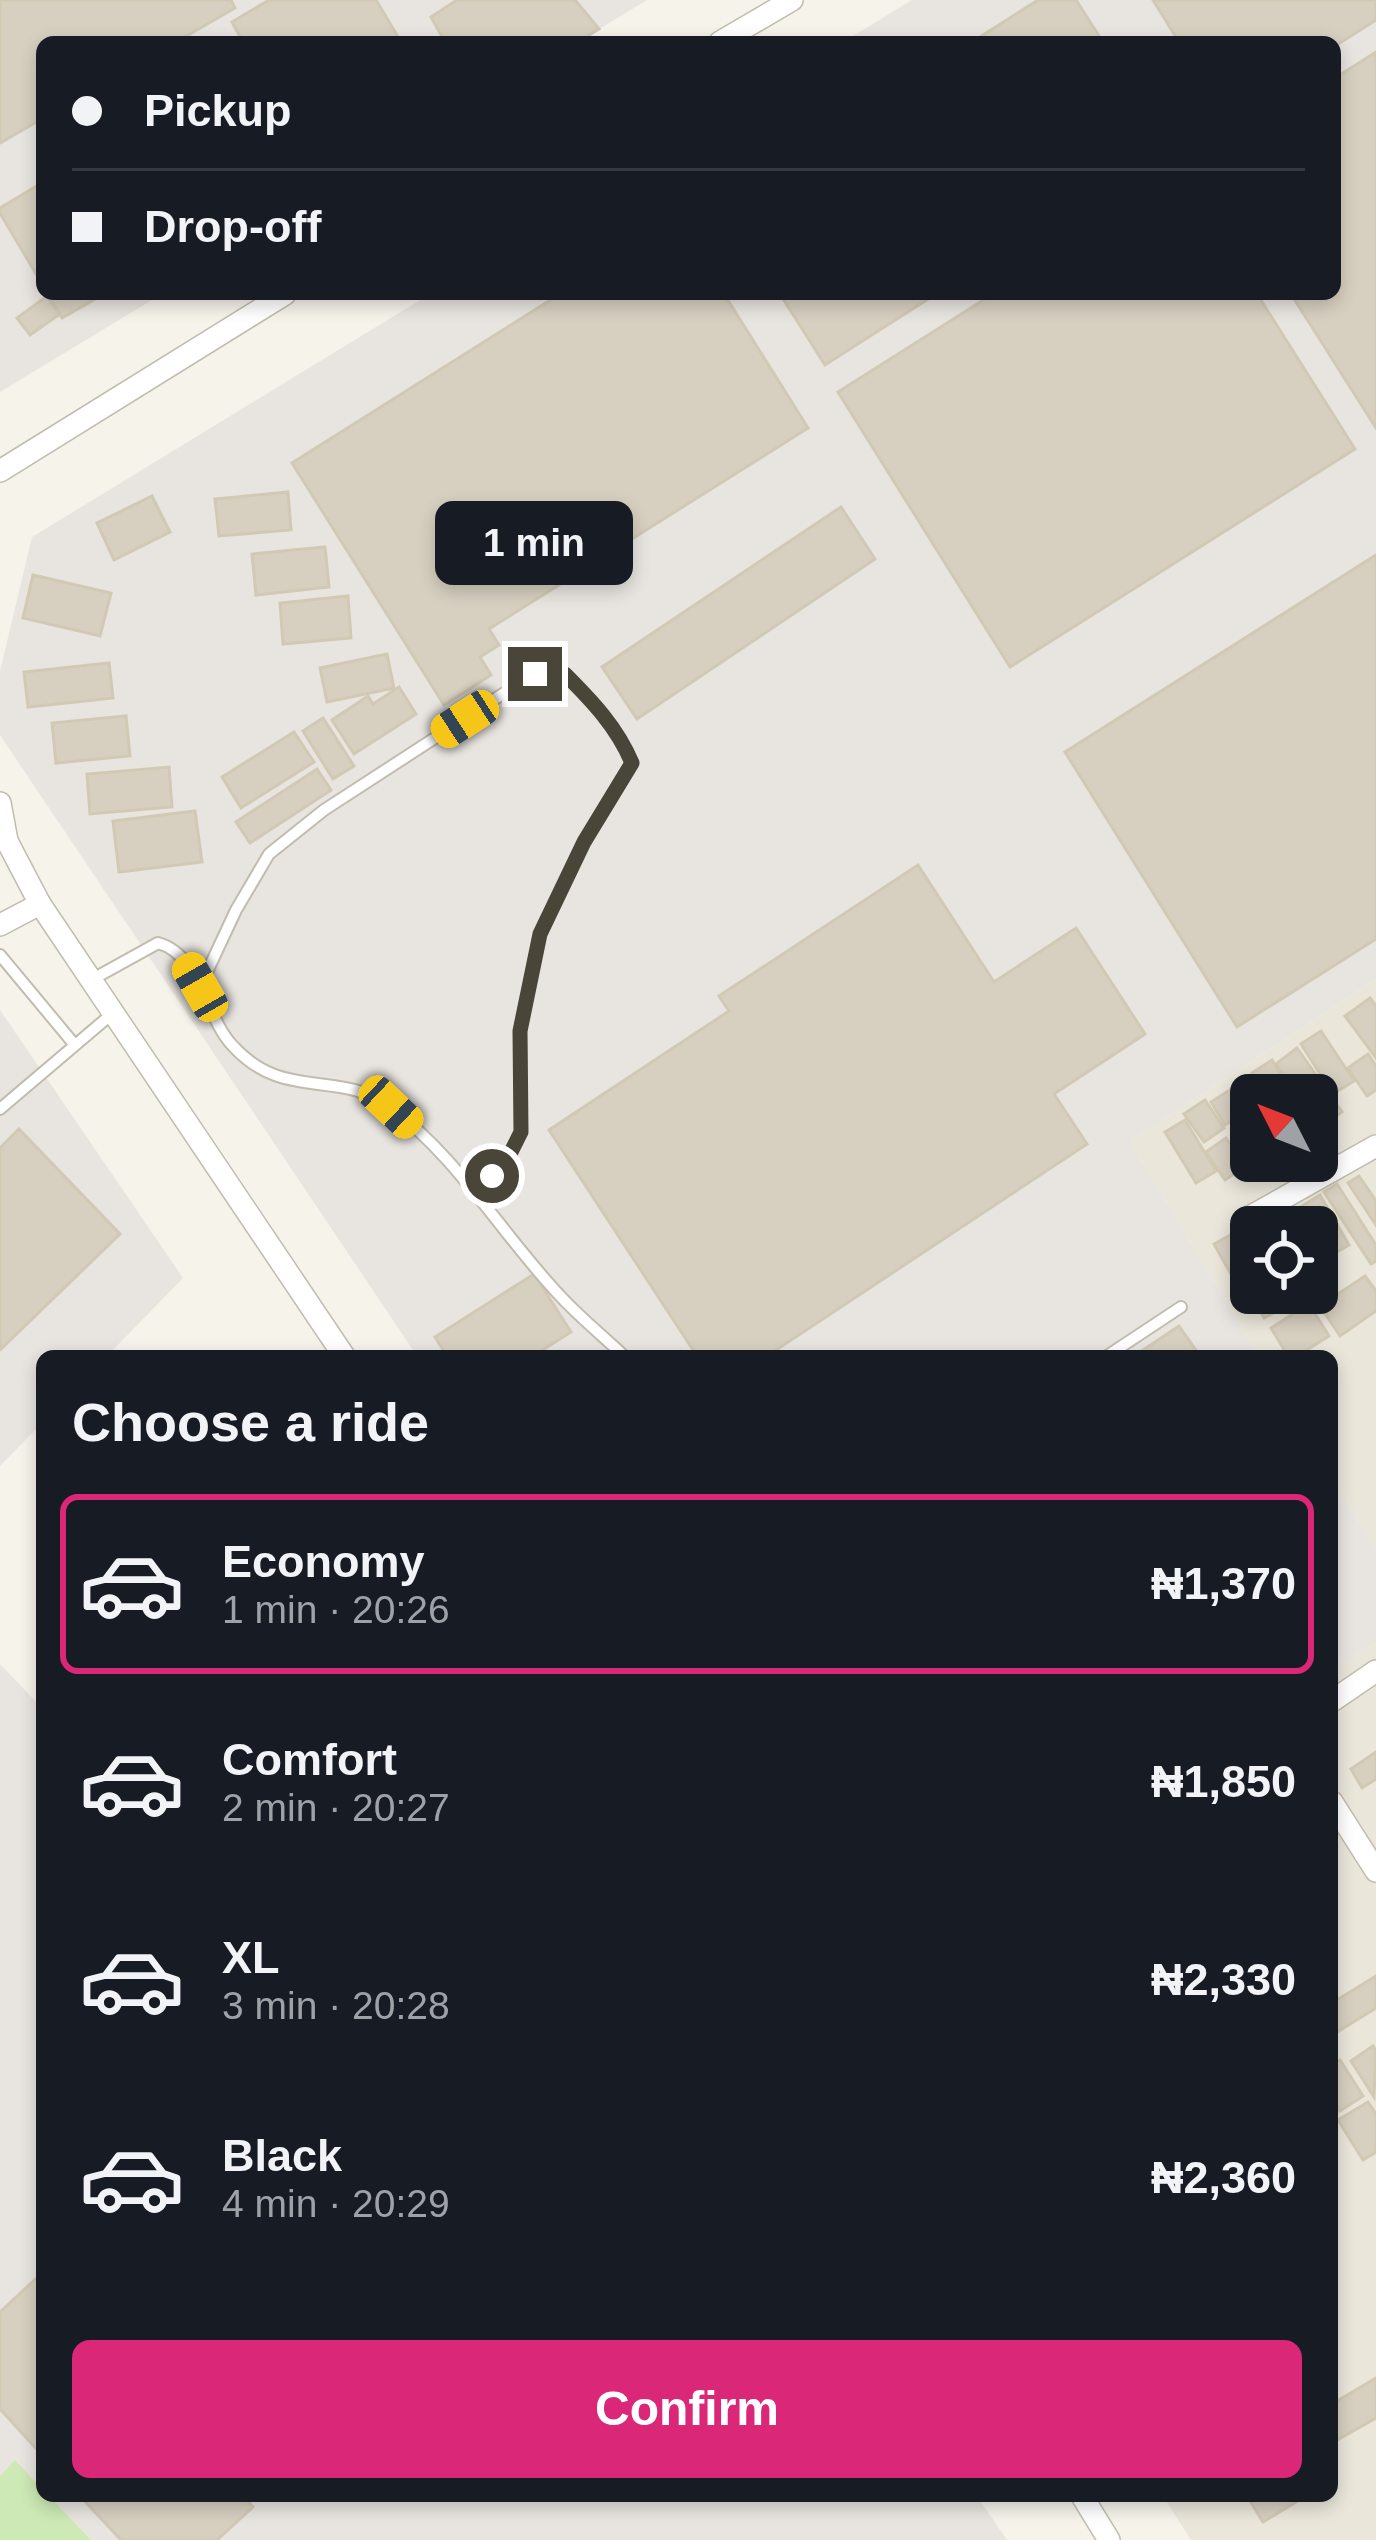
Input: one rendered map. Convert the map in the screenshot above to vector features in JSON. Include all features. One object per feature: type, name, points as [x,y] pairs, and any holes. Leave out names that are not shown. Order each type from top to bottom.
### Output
[{"type":"street","points":[[730,36],[792,0]]},
{"type":"street","points":[[0,471],[275,300]]},
{"type":"street","points":[[0,803],[3,839],[40,904],[340,1350]]},
{"type":"street","points":[[0,925],[40,904]]},
{"type":"street","points":[[1268,1206],[1376,1146]]},
{"type":"street","points":[[1338,1697],[1376,1671]]},
{"type":"street","points":[[1338,1811],[1376,1871]]},
{"type":"street","points":[[1086,2502],[1109,2540]]},
{"type":"lane","points":[[200,987],[269,854],[324,810],[535,674],[565,674],[608,722],[632,763],[584,842],[540,934],[520,1031],[521,1132],[509,1156],[476,1196]]},
{"type":"lane","points":[[91,980],[158,943],[170,946],[185,962],[230,1044],[270,1077],[320,1087],[359,1088],[391,1107],[432,1145],[562,1299],[617,1350]]},
{"type":"lane","points":[[0,955],[74,1044]]},
{"type":"lane","points":[[0,1109],[112,1013]]},
{"type":"lane","points":[[1116,1350],[1180,1307]]},
{"type":"shaded area","points":[[0,0],[647,0],[588,36],[36,36],[36,300],[152,300],[0,392]]},
{"type":"shaded area","points":[[912,0],[1376,0],[1376,979],[1130,1141],[1255,1350],[413,1350],[0,735],[0,671],[32,537],[420,300],[1341,300],[1341,36],[853,36]]},
{"type":"shaded area","points":[[1376,979],[1376,1551],[1338,1488],[1338,1350],[1255,1350],[1234,1314],[1338,1314],[1338,1206],[1230,1206],[1230,1308],[1130,1141],[1230,1075],[1230,1182],[1338,1182],[1338,1074],[1232,1074]]},
{"type":"shaded area","points":[[0,1010],[183,1278],[113,1350],[36,1350],[36,1429],[0,1466]]},
{"type":"shaded area","points":[[1338,1488],[1376,1551],[1376,1642],[1338,1667]]},
{"type":"shaded area","points":[[1376,1642],[1376,2540],[1191,2540],[1167,2502],[1338,2502],[1338,1667]]},
{"type":"shaded area","points":[[0,1664],[36,1702],[36,2483],[15,2461],[0,2476]]},
{"type":"shaded area","points":[[55,2502],[981,2502],[1007,2540],[91,2540]]},
{"type":"green space","points":[[15,2460],[36,2483],[36,2502],[55,2502],[91,2540],[0,2540],[0,2476]]},
{"type":"building","points":[[0,0],[231,0],[235,8],[186,36],[36,36],[36,122],[0,143]]},
{"type":"building","points":[[269,0],[376,0],[397,36],[240,36],[232,22]]},
{"type":"building","points":[[457,0],[575,0],[599,29],[588,36],[442,36],[431,17]]},
{"type":"building","points":[[1038,0],[1076,0],[1099,36],[981,36]]},
{"type":"building","points":[[1153,0],[1376,0],[1376,20],[1341,42],[1341,36],[1175,36]]},
{"type":"building","points":[[1376,52],[1376,428],[1295,300],[1341,300],[1341,74]]},
{"type":"building","points":[[36,187],[36,274],[0,213],[0,208]]},
{"type":"building","points":[[42,300],[50,300],[60,314],[30,335],[17,318]]},
{"type":"building","points":[[52,300],[94,300],[62,318]]},
{"type":"building","points":[[550,300],[728,300],[808,428],[489,629],[499,645],[480,657],[491,675],[444,705],[292,463]]},
{"type":"building","points":[[784,300],[927,300],[825,365]]},
{"type":"building","points":[[984,300],[1261,300],[1355,449],[1010,667],[838,392]]},
{"type":"building","points":[[288,492],[291,530],[219,536],[215,499]]},
{"type":"building","points":[[152,496],[170,532],[114,560],[97,523]]},
{"type":"building","points":[[841,507],[875,559],[637,719],[602,667]]},
{"type":"building","points":[[325,547],[329,587],[256,595],[252,554]]},
{"type":"building","points":[[1376,555],[1376,939],[1237,1027],[1065,752]]},
{"type":"building","points":[[33,575],[111,593],[100,636],[23,618]]},
{"type":"building","points":[[348,596],[351,638],[283,644],[280,603]]},
{"type":"building","points":[[387,654],[394,688],[327,702],[320,668]]},
{"type":"building","points":[[109,663],[113,698],[28,707],[24,672]]},
{"type":"building","points":[[399,687],[416,714],[354,754],[332,720],[368,696],[373,704]]},
{"type":"building","points":[[126,716],[130,756],[56,763],[52,723]]},
{"type":"building","points":[[323,718],[354,766],[333,779],[303,731]]},
{"type":"building","points":[[294,732],[314,762],[241,808],[222,777]]},
{"type":"building","points":[[169,767],[172,807],[90,814],[87,774]]},
{"type":"building","points":[[317,769],[331,790],[250,843],[236,822]]},
{"type":"building","points":[[195,811],[202,862],[119,872],[113,821]]},
{"type":"building","points":[[918,865],[994,982],[1076,928],[1145,1034],[1054,1094],[1087,1144],[776,1350],[693,1350],[549,1130],[729,1011],[719,996]]},
{"type":"building","points":[[1370,998],[1376,1006],[1376,1058],[1345,1016]]},
{"type":"building","points":[[1321,1031],[1354,1081],[1338,1091],[1338,1074],[1320,1074],[1301,1044]]},
{"type":"building","points":[[1297,1048],[1315,1074],[1283,1074],[1276,1064]]},
{"type":"building","points":[[1368,1054],[1376,1066],[1376,1090],[1367,1096],[1348,1068]]},
{"type":"building","points":[[1272,1060],[1280,1074],[1253,1074]]},
{"type":"building","points":[[1230,1090],[1230,1122],[1225,1125],[1211,1102]]},
{"type":"building","points":[[1205,1100],[1224,1128],[1204,1142],[1184,1114]]},
{"type":"building","points":[[1185,1120],[1216,1171],[1196,1183],[1165,1132]]},
{"type":"building","points":[[19,1129],[120,1234],[0,1350],[0,1148]]},
{"type":"building","points":[[1226,1138],[1230,1177],[1225,1180],[1206,1152]]},
{"type":"building","points":[[1359,1176],[1376,1201],[1376,1225],[1348,1183]]},
{"type":"building","points":[[1337,1184],[1376,1245],[1376,1261],[1371,1264],[1338,1213],[1338,1206],[1324,1192]]},
{"type":"building","points":[[1320,1195],[1326,1206],[1302,1206]]},
{"type":"building","points":[[1338,1226],[1349,1245],[1338,1251]]},
{"type":"building","points":[[1230,1235],[1230,1272],[1214,1244]]},
{"type":"building","points":[[534,1274],[571,1332],[542,1350],[443,1350],[435,1337]]},
{"type":"building","points":[[1365,1276],[1376,1291],[1376,1311],[1340,1336],[1325,1314],[1338,1314],[1338,1294]]},
{"type":"building","points":[[1293,1314],[1315,1314],[1329,1336],[1307,1350],[1284,1350],[1271,1328]]},
{"type":"building","points":[[1179,1326],[1196,1350],[1143,1350]]},
{"type":"building","points":[[1376,1752],[1376,1779],[1362,1788],[1351,1769]]},
{"type":"building","points":[[1376,1976],[1376,2008],[1338,2032],[1338,1999]]},
{"type":"building","points":[[1373,2046],[1376,2051],[1374,2097],[1351,2061]]},
{"type":"building","points":[[1338,2061],[1363,2096],[1340,2111],[1338,2108]]},
{"type":"building","points":[[1368,2102],[1376,2114],[1376,2152],[1363,2160],[1338,2120]]},
{"type":"building","points":[[36,2279],[36,2448],[0,2409],[0,2312]]},
{"type":"building","points":[[1376,2378],[1376,2418],[1338,2440],[1338,2400]]},
{"type":"building","points":[[86,2502],[248,2502],[253,2507],[217,2540],[121,2540]]},
{"type":"building","points":[[1251,2502],[1296,2502],[1263,2522]]},
{"type":"route","points":[[492,1176],[521,1132],[520,1031],[540,934],[584,842],[632,763],[622,740],[595,704],[565,674],[535,674]]}]
